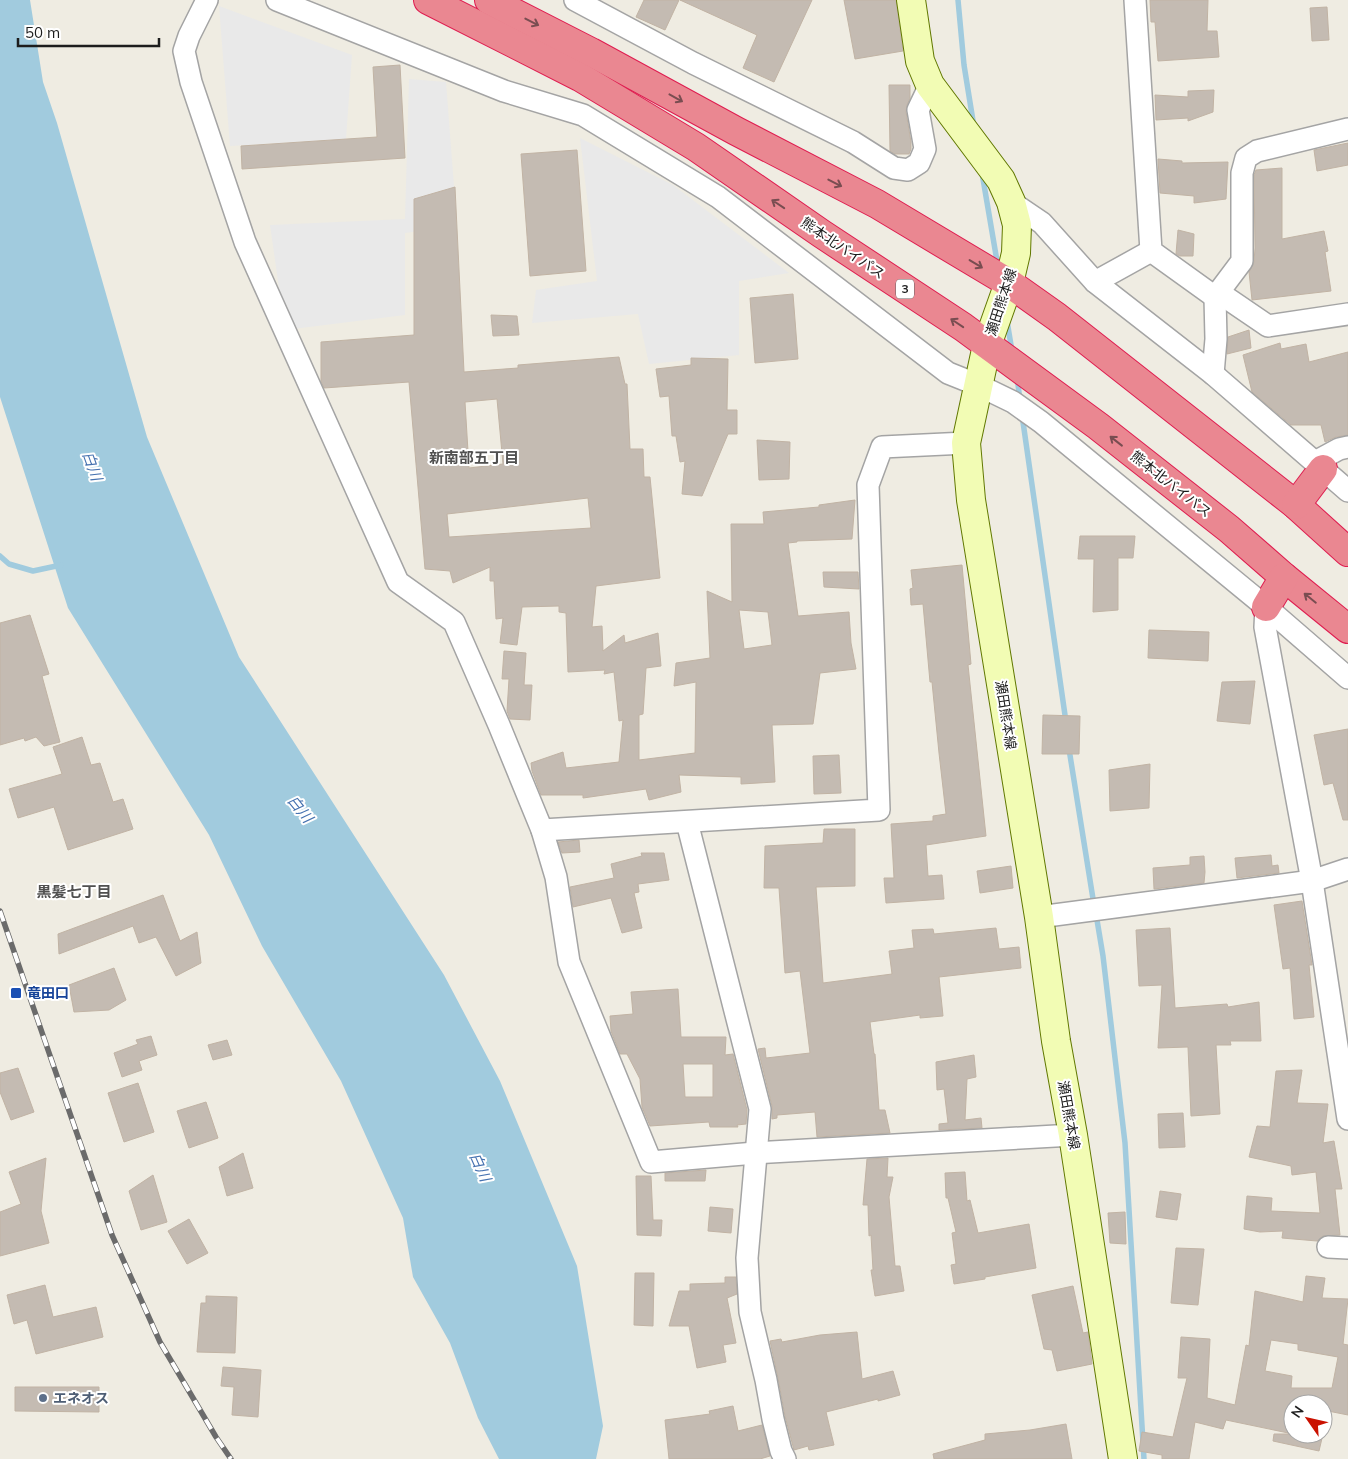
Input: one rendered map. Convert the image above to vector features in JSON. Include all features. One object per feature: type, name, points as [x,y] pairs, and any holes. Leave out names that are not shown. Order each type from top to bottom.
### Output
[{"type":"highway","name":"熊本北バイパス","points":[[428,0],[580,77],[696,148],[962,327],[1098,426],[1230,529],[1284,577],[1348,629]]},
{"type":"highway","points":[[489,0],[877,204],[1009,283],[1057,317],[1296,505],[1348,552]]},
{"type":"highway","points":[[1296,505],[1319,466]]},
{"type":"highway","points":[[1266,607],[1284,577]]},
{"type":"main road","name":"瀬田熊本線","points":[[911,0],[920,62],[930,85],[1001,180],[1011,202],[1016,224],[1016,253],[1009,283],[987,345],[966,443],[971,500],[1039,917],[1056,1040],[1073,1135],[1123,1459]]},
{"type":"street","points":[[207,0],[189,36],[184,51],[191,82],[245,242],[398,582],[454,622],[542,830],[556,877],[569,962],[651,1162],[756,1153],[1073,1135]]},
{"type":"street","points":[[277,0],[504,91],[583,116],[718,197],[948,373],[1013,402],[1041,422],[1266,607],[1348,678]]},
{"type":"street","points":[[575,0],[693,63],[853,142],[894,168],[908,170],[919,163],[925,149],[918,110],[930,85]]},
{"type":"street","points":[[1135,0],[1151,251]]},
{"type":"street","points":[[1213,374],[1216,339],[1216,295],[1242,261],[1242,172],[1246,158],[1257,151],[1348,129]]},
{"type":"street","points":[[1011,202],[1042,223],[1095,282],[1213,374],[1348,491]]},
{"type":"street","points":[[1095,282],[1151,251]]},
{"type":"street","points":[[1151,251],[1216,295],[1268,326],[1348,314]]},
{"type":"street","points":[[542,830],[879,810],[868,485],[882,447],[966,443]]},
{"type":"street","points":[[1319,466],[1339,449],[1348,447]]},
{"type":"street","points":[[1266,607],[1265,627],[1312,881],[1348,1119]]},
{"type":"street","points":[[687,822],[760,1109],[747,1258],[750,1312],[775,1427],[785,1459]]},
{"type":"street","points":[[1039,917],[1312,881],[1348,869]]},
{"type":"shaded area","points":[[219,6],[352,55],[346,139],[230,146]]},
{"type":"shaded area","points":[[409,79],[446,82],[457,226],[405,233],[405,315],[285,330],[270,225],[405,219]]},
{"type":"shaded area","points":[[580,138],[673,185],[789,273],[739,281],[739,355],[649,364],[638,314],[532,323],[536,290],[597,281]]},
{"type":"water","name":"白川","points":[[0,0],[30,0],[43,82],[57,123],[147,437],[239,657],[444,975],[500,1081],[577,1266],[603,1426],[596,1459],[499,1459],[478,1418],[450,1343],[413,1277],[403,1218],[341,1081],[262,946],[209,835],[68,608],[0,397]]},
{"type":"building","points":[[644,0],[679,0],[665,30],[636,17]]},
{"type":"building","points":[[680,0],[812,0],[774,82],[743,68],[757,35]]},
{"type":"building","points":[[844,0],[896,0],[903,51],[855,59]]},
{"type":"building","points":[[1150,0],[1208,0],[1207,31],[1217,31],[1219,57],[1158,61],[1155,22],[1151,22]]},
{"type":"building","points":[[1327,7],[1329,40],[1312,41],[1310,8]]},
{"type":"building","points":[[400,65],[405,158],[242,169],[241,146],[377,137],[373,67]]},
{"type":"building","points":[[889,85],[910,85],[910,98],[906,112],[911,142],[909,154],[895,154],[890,151]]},
{"type":"building","points":[[1214,90],[1213,112],[1188,121],[1188,118],[1156,120],[1155,95],[1188,97],[1188,91]]},
{"type":"building","points":[[1348,143],[1348,165],[1317,171],[1314,150]]},
{"type":"building","points":[[577,150],[586,271],[530,276],[521,154]]},
{"type":"building","points":[[1158,159],[1182,161],[1182,163],[1228,162],[1226,199],[1194,203],[1194,196],[1160,193]]},
{"type":"building","points":[[1282,168],[1282,239],[1324,231],[1328,251],[1325,252],[1331,291],[1252,300],[1249,272],[1254,262],[1255,248],[1254,175],[1256,170]]},
{"type":"building","points":[[455,187],[464,372],[518,368],[518,365],[619,357],[625,384],[627,384],[630,449],[643,449],[644,477],[650,477],[660,578],[596,586],[592,627],[602,626],[603,651],[624,635],[625,643],[658,633],[661,666],[646,668],[643,714],[639,715],[639,760],[695,753],[696,682],[674,686],[676,663],[710,658],[707,591],[732,602],[731,524],[764,524],[763,512],[819,507],[819,505],[855,500],[852,539],[788,543],[798,616],[849,612],[851,643],[856,669],[820,673],[813,724],[772,725],[775,782],[741,784],[741,777],[679,775],[681,792],[649,800],[646,789],[583,798],[583,795],[541,795],[531,763],[563,752],[566,768],[619,762],[623,720],[619,721],[614,672],[604,674],[605,670],[568,672],[566,613],[559,612],[559,606],[522,607],[517,645],[500,643],[503,618],[496,619],[494,581],[490,581],[490,567],[453,583],[450,571],[425,569],[409,382],[324,388],[321,381],[321,342],[414,335],[414,199]],"holes":[[[497,399],[503,464],[469,468],[465,402]],[[588,498],[591,528],[449,537],[447,514]],[[739,610],[768,612],[772,645],[744,649]]]},
{"type":"building","points":[[1178,230],[1194,234],[1193,256],[1180,256],[1176,254]]},
{"type":"building","points":[[793,294],[798,359],[755,363],[750,298]]},
{"type":"building","points":[[491,315],[517,316],[519,335],[493,336]]},
{"type":"building","points":[[1249,330],[1251,348],[1227,354],[1228,337]]},
{"type":"building","points":[[1280,343],[1281,349],[1306,344],[1309,362],[1348,352],[1348,435],[1336,437],[1325,442],[1321,425],[1291,425],[1252,392],[1243,355]]},
{"type":"building","points":[[691,358],[728,359],[727,410],[737,410],[737,434],[728,434],[702,496],[682,494],[685,461],[680,462],[676,436],[672,436],[669,396],[660,397],[656,369],[691,365]]},
{"type":"building","points":[[757,440],[790,442],[789,479],[759,480]]},
{"type":"building","points":[[1080,536],[1135,536],[1133,558],[1118,558],[1118,610],[1093,612],[1094,559],[1078,559]]},
{"type":"building","points":[[962,565],[971,664],[968,665],[986,836],[926,845],[928,876],[942,875],[944,899],[886,903],[884,878],[894,878],[891,824],[933,821],[933,816],[946,814],[932,682],[930,682],[923,604],[911,605],[910,589],[913,588],[911,570]]},
{"type":"building","points":[[823,572],[858,572],[859,589],[824,587]]},
{"type":"building","points":[[30,615],[49,674],[42,676],[60,742],[44,746],[36,737],[25,741],[24,738],[0,745],[0,623]]},
{"type":"building","points":[[1149,630],[1209,632],[1208,661],[1148,658]]},
{"type":"building","points":[[504,651],[526,653],[524,685],[532,685],[530,720],[510,719],[507,711],[509,679],[502,679]]},
{"type":"building","points":[[1255,681],[1250,724],[1217,721],[1222,682]]},
{"type":"building","points":[[1043,715],[1080,716],[1079,754],[1042,754]]},
{"type":"building","points":[[1348,729],[1348,820],[1343,820],[1333,783],[1324,785],[1314,735]]},
{"type":"building","points":[[82,737],[91,765],[100,763],[113,802],[123,799],[133,829],[68,850],[54,807],[18,818],[9,789],[62,774],[53,747]]},
{"type":"building","points":[[839,755],[841,793],[814,794],[813,756]]},
{"type":"building","points":[[1150,764],[1149,808],[1110,811],[1109,770]]},
{"type":"building","points":[[824,829],[855,829],[855,886],[816,887],[823,983],[892,974],[889,951],[914,948],[912,930],[933,929],[934,934],[996,928],[999,949],[1019,947],[1021,968],[939,977],[943,1016],[920,1018],[920,1015],[870,1022],[875,1054],[879,1110],[885,1110],[890,1133],[817,1137],[815,1112],[777,1115],[777,1118],[772,1119],[772,1106],[758,1049],[765,1048],[766,1058],[810,1053],[800,971],[785,973],[779,888],[764,888],[765,846],[823,843]]},
{"type":"building","points":[[579,840],[580,852],[562,853],[558,842]]},
{"type":"building","points":[[641,853],[664,853],[669,880],[638,884],[639,892],[634,893],[642,928],[622,933],[611,898],[573,907],[570,887],[614,878],[611,864],[642,856]]},
{"type":"building","points":[[1271,855],[1272,866],[1278,865],[1279,873],[1237,878],[1235,858]]},
{"type":"building","points":[[1204,856],[1204,883],[1154,889],[1153,868],[1190,865],[1190,857]]},
{"type":"building","points":[[1011,866],[1013,888],[980,893],[977,871]]},
{"type":"building","points":[[163,895],[180,941],[197,932],[201,963],[176,976],[156,937],[139,943],[133,926],[59,954],[58,934]]},
{"type":"building","points":[[1302,901],[1312,965],[1309,965],[1314,1017],[1294,1019],[1290,968],[1283,969],[1274,905]]},
{"type":"building","points":[[1170,928],[1175,1008],[1227,1004],[1228,1007],[1259,1002],[1261,1041],[1230,1041],[1231,1045],[1216,1045],[1220,1114],[1191,1116],[1188,1047],[1158,1048],[1162,985],[1139,986],[1136,930]]},
{"type":"building","points":[[114,968],[126,1000],[109,1010],[74,1012],[69,985]]},
{"type":"building","points":[[678,989],[681,1037],[726,1037],[725,1055],[733,1054],[747,1110],[746,1124],[737,1125],[738,1127],[710,1127],[709,1122],[650,1126],[642,1107],[640,1079],[627,1054],[620,1054],[611,1031],[610,1016],[633,1014],[631,992]],"holes":[[[683,1064],[713,1064],[713,1097],[685,1097]]]},
{"type":"building","points":[[151,1036],[157,1055],[139,1061],[142,1070],[122,1077],[114,1053],[138,1044],[136,1040]]},
{"type":"building","points":[[227,1040],[232,1055],[213,1060],[208,1045]]},
{"type":"building","points":[[974,1055],[976,1077],[967,1079],[965,1120],[981,1118],[982,1128],[939,1130],[939,1124],[948,1123],[944,1089],[937,1090],[936,1062]]},
{"type":"building","points":[[18,1068],[34,1112],[11,1120],[0,1092],[0,1073]]},
{"type":"building","points":[[1302,1070],[1297,1103],[1328,1104],[1323,1143],[1334,1141],[1342,1189],[1335,1189],[1340,1235],[1323,1236],[1317,1241],[1282,1238],[1283,1231],[1260,1232],[1244,1229],[1247,1196],[1272,1198],[1271,1211],[1320,1213],[1316,1172],[1292,1175],[1291,1166],[1249,1157],[1257,1126],[1270,1127],[1276,1071]]},
{"type":"building","points":[[138,1083],[154,1132],[124,1142],[108,1093]]},
{"type":"building","points":[[206,1102],[218,1138],[189,1148],[177,1111]]},
{"type":"building","points":[[1183,1113],[1185,1147],[1159,1148],[1158,1114]]},
{"type":"building","points":[[243,1153],[253,1188],[227,1196],[219,1167]]},
{"type":"building","points":[[46,1158],[41,1211],[49,1243],[0,1256],[0,1212],[21,1204],[9,1172]]},
{"type":"building","points":[[888,1158],[887,1177],[893,1177],[889,1197],[895,1266],[900,1266],[904,1291],[875,1296],[871,1270],[873,1270],[868,1205],[863,1205],[867,1159]]},
{"type":"building","points":[[706,1170],[705,1181],[665,1181],[665,1173]]},
{"type":"building","points":[[965,1172],[967,1201],[970,1200],[978,1233],[1029,1224],[1036,1268],[954,1284],[951,1265],[956,1264],[952,1233],[956,1232],[948,1198],[946,1198],[945,1173]]},
{"type":"building","points":[[153,1175],[167,1222],[141,1230],[129,1191]]},
{"type":"building","points":[[636,1176],[651,1176],[653,1220],[662,1220],[661,1236],[637,1235]]},
{"type":"building","points":[[1160,1191],[1181,1194],[1177,1220],[1156,1217]]},
{"type":"building","points":[[710,1207],[733,1209],[731,1233],[708,1231]]},
{"type":"building","points":[[1125,1212],[1126,1244],[1110,1243],[1108,1213]]},
{"type":"building","points":[[189,1219],[208,1253],[187,1264],[168,1231]]},
{"type":"building","points":[[1176,1248],[1204,1249],[1198,1305],[1171,1303]]},
{"type":"building","points":[[635,1273],[654,1273],[653,1326],[634,1325]]},
{"type":"building","points":[[1306,1276],[1325,1278],[1322,1298],[1348,1299],[1343,1344],[1348,1345],[1348,1415],[1333,1412],[1333,1394],[1283,1394],[1283,1432],[1226,1420],[1223,1429],[1195,1422],[1189,1459],[1162,1459],[1162,1455],[1139,1451],[1142,1432],[1173,1437],[1187,1378],[1178,1378],[1181,1337],[1210,1339],[1207,1398],[1235,1405],[1246,1345],[1249,1346],[1255,1291],[1303,1302]],"holes":[[[1271,1340],[1298,1344],[1298,1350],[1338,1357],[1332,1388],[1291,1388],[1292,1376],[1265,1371]]]},
{"type":"building","points":[[725,1277],[736,1277],[737,1294],[727,1298],[736,1343],[723,1345],[726,1362],[697,1368],[689,1326],[669,1326],[679,1291],[690,1291],[690,1284],[725,1283]]},
{"type":"building","points":[[45,1285],[53,1317],[96,1307],[103,1337],[36,1354],[27,1320],[14,1324],[7,1295]]},
{"type":"building","points":[[1073,1286],[1083,1333],[1088,1332],[1092,1364],[1057,1371],[1052,1350],[1044,1349],[1032,1295]]},
{"type":"building","points":[[206,1296],[237,1297],[235,1353],[197,1352],[201,1303],[206,1303]]},
{"type":"building","points":[[857,1332],[862,1379],[893,1371],[900,1395],[826,1412],[834,1445],[809,1450],[808,1446],[794,1450],[770,1341],[781,1339],[782,1342],[820,1335]]},
{"type":"building","points":[[223,1367],[261,1370],[258,1417],[232,1415],[234,1387],[221,1386]]},
{"type":"building","points":[[15,1387],[99,1387],[99,1412],[15,1411]]},
{"type":"building","points":[[733,1406],[738,1431],[762,1425],[770,1456],[760,1459],[669,1459],[665,1420],[710,1414],[709,1411]]},
{"type":"building","points":[[1066,1424],[1072,1459],[934,1459],[933,1454],[985,1440],[985,1434],[1030,1430]]},
{"type":"building","points":[[1274,1434],[1283,1434],[1283,1443],[1273,1441]]},
{"type":"building","points":[[1287,1444],[1321,1444],[1319,1451]]},
{"type":"waterway","points":[[958,0],[964,65],[974,127]]},
{"type":"waterway","points":[[982,173],[998,267]]},
{"type":"waterway","points":[[1007,321],[1012,351]]},
{"type":"waterway","points":[[1017,377],[1020,400]]},
{"type":"waterway","points":[[1022,415],[1066,722]]},
{"type":"waterway","points":[[0,556],[9,564],[33,571],[61,565]]},
{"type":"waterway","points":[[1069,749],[1094,905]]},
{"type":"waterway","points":[[1096,914],[1103,956],[1125,1143],[1144,1459]]},
{"type":"railway","points":[[0,911],[112,1235],[160,1342],[231,1459]]},
{"type":"place","name":"竜田口","points":[[16,993]]},
{"type":"place","name":"エネオス","points":[[43,1398]]},
{"type":"district","name":"新南部五丁目","points":[[474,458]]},
{"type":"district","name":"黒髪七丁目","points":[[74,892]]}]
